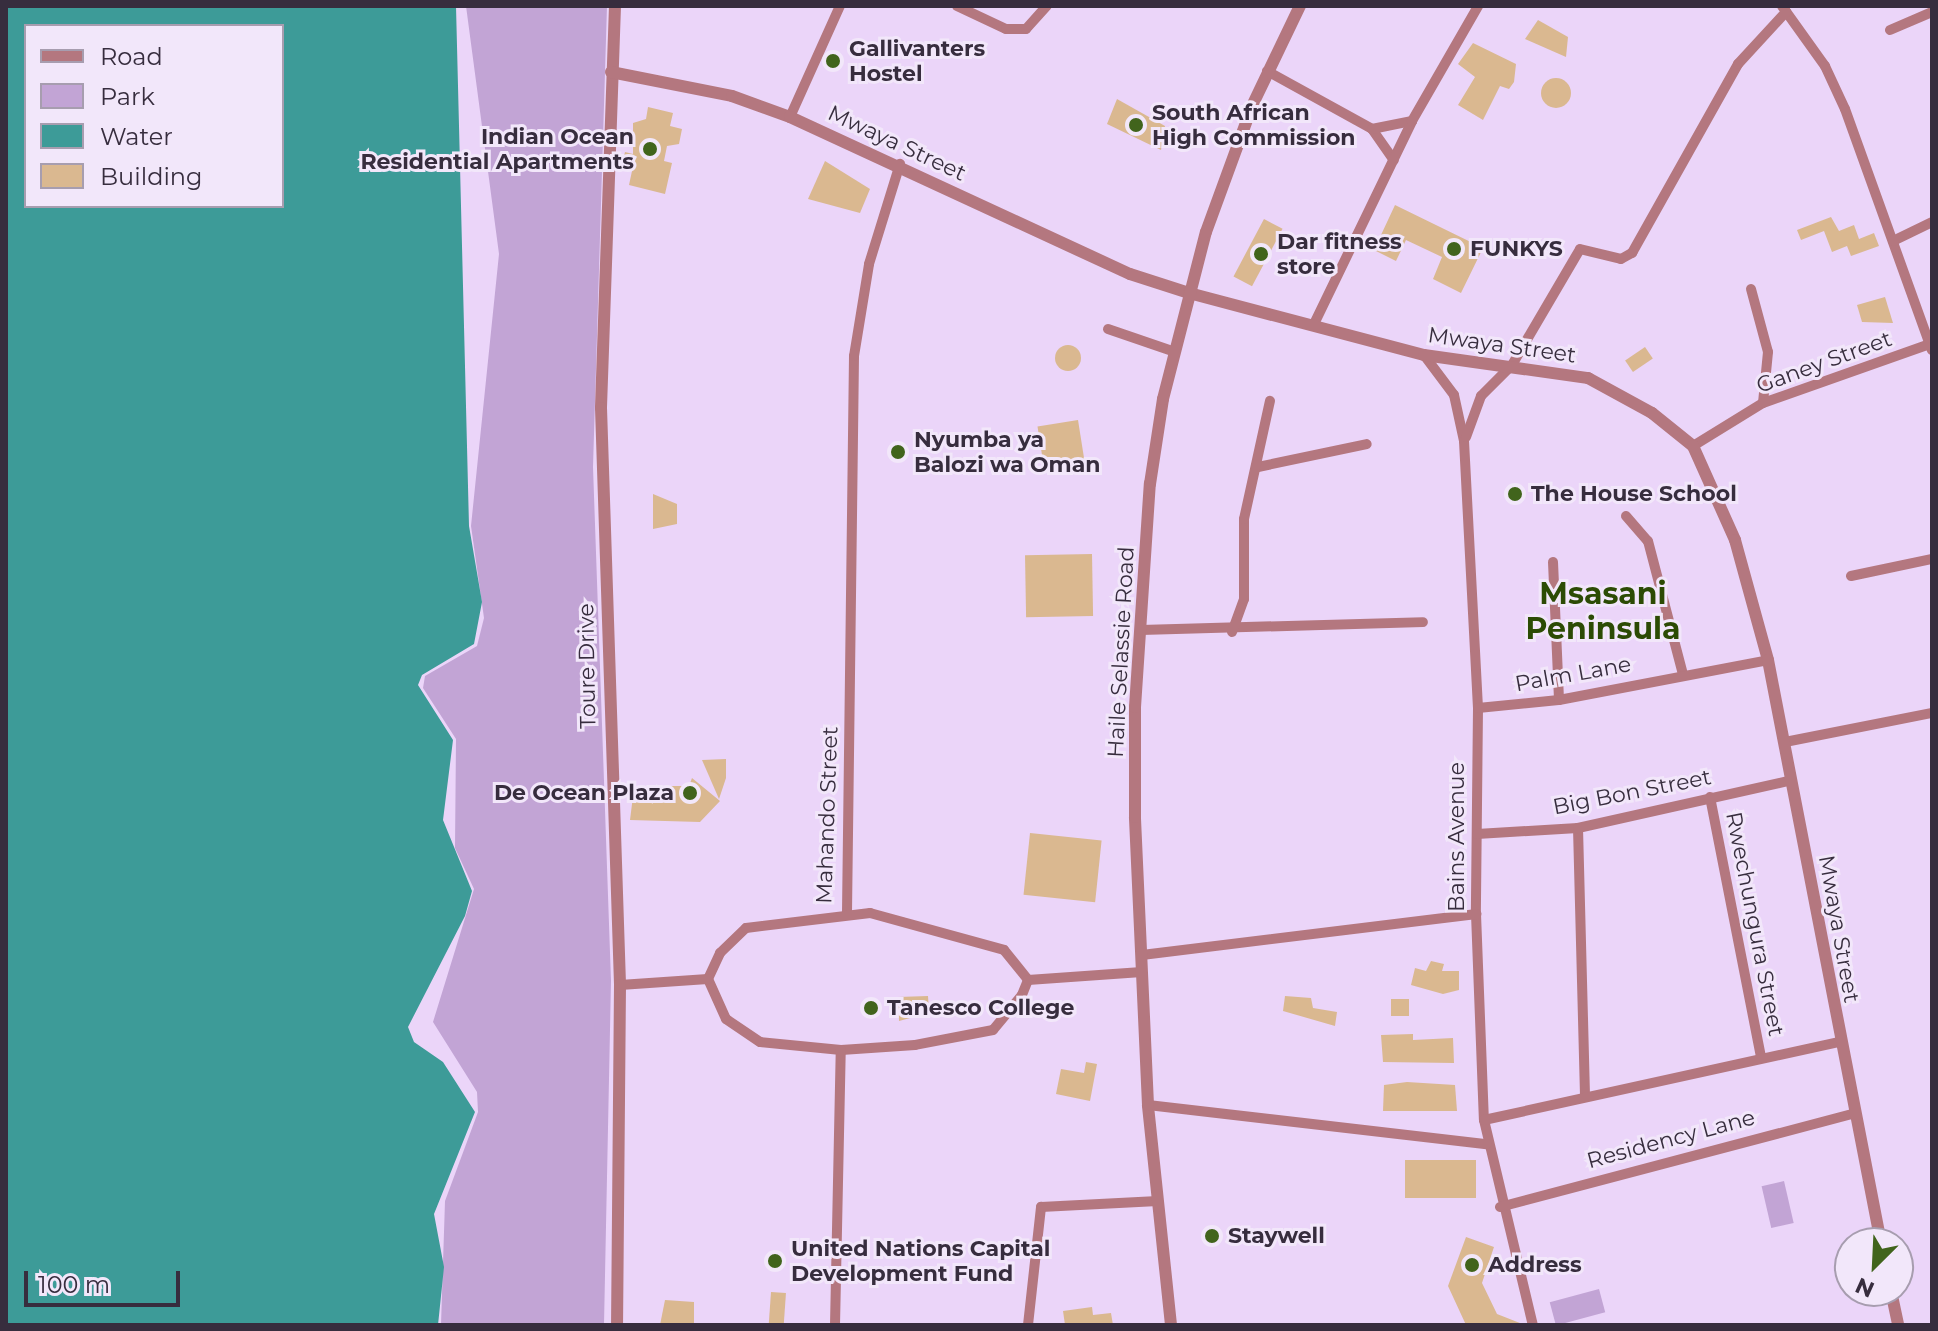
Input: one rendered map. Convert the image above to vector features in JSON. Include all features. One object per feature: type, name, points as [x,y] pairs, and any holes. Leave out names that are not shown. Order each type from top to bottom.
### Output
[{"type":"street","name":"Toure Drive","points":[[615,6],[601,408],[620,985],[617,1325]]},
{"type":"street","points":[[790,117],[840,6]]},
{"type":"street","points":[[957,6],[1006,29],[1026,29],[1047,6]]},
{"type":"street","name":"Haile Selassie Road","points":[[1171,1325],[1148,1105],[1135,722],[1150,484],[1189,293],[1267,71],[1300,6]]},
{"type":"street","points":[[1315,322],[1412,121],[1478,6]]},
{"type":"street","points":[[1464,441],[1481,396],[1512,365],[1580,249],[1621,259],[1632,253],[1738,64],[1784,9],[1845,109],[1931,347]]},
{"type":"street","points":[[1890,30],[1932,12]]},
{"type":"street","points":[[1267,71],[1372,129],[1394,160]]},
{"type":"street","name":"Mwaya Street","points":[[611,72],[732,96],[790,117],[900,164],[1090,256],[1189,293],[1315,322],[1424,355],[1588,378],[1652,413],[1693,446],[1735,540],[1768,660],[1853,1114],[1878,1227]]},
{"type":"street","points":[[1372,129],[1412,121]]},
{"type":"street","name":"Mahando Street","points":[[708,979],[720,953],[746,928],[847,913],[854,356],[869,264],[900,164]]},
{"type":"street","points":[[1893,241],[1932,222]]},
{"type":"street","points":[[1751,289],[1768,352],[1763,403]]},
{"type":"street","points":[[1108,329],[1175,352]]},
{"type":"street","name":"Ganey Street","points":[[1693,446],[1763,403],[1931,347]]},
{"type":"street","name":"Bains Avenue","points":[[1424,355],[1454,395],[1464,441],[1478,708],[1476,914],[1484,1120],[1500,1207],[1533,1325]]},
{"type":"street","points":[[1232,632],[1244,599],[1244,519],[1258,467],[1270,401]]},
{"type":"street","points":[[1258,467],[1367,444]]},
{"type":"street","points":[[1626,516],[1648,541],[1683,674]]},
{"type":"street","points":[[1851,576],[1932,559]]},
{"type":"street","points":[[1553,562],[1559,700]]},
{"type":"street","points":[[1141,630],[1232,632],[1423,622]]},
{"type":"street","name":"Palm Lane","points":[[1478,708],[1559,700],[1768,660]]},
{"type":"street","points":[[1785,742],[1932,713]]},
{"type":"street","name":"Big Bon Street","points":[[1477,834],[1578,828],[1792,780]]},
{"type":"street","name":"Rwechungura Street","points":[[1710,797],[1761,1058]]},
{"type":"street","points":[[1578,828],[1585,1096]]},
{"type":"street","points":[[847,913],[891,917],[989,944],[1004,950],[1028,980]]},
{"type":"street","points":[[1142,955],[1476,914]]},
{"type":"street","points":[[1028,980],[1142,972]]},
{"type":"street","points":[[620,985],[708,979],[720,1011],[741,1033],[760,1042],[841,1050],[993,1030],[1012,1012],[1028,980]]},
{"type":"street","points":[[1484,1120],[1840,1042]]},
{"type":"street","points":[[835,1325],[841,1050]]},
{"type":"street","points":[[1148,1105],[1487,1144]]},
{"type":"street","name":"Residency Lane","points":[[1500,1207],[1853,1114]]},
{"type":"street","points":[[1028,1325],[1041,1207],[1158,1201]]},
{"type":"green space","points":[[466,6],[607,6],[593,467],[611,981],[604,1325],[441,1325],[445,1201],[478,1112],[477,1092],[433,1022],[474,889],[455,848],[456,739],[423,688],[425,676],[477,646],[484,618],[471,526],[499,254]]},
{"type":"green space","points":[[1784,1181],[1794,1223],[1771,1228],[1762,1186]]},
{"type":"green space","points":[[1599,1289],[1605,1312],[1556,1325],[1550,1302]]},
{"type":"water","points":[[6,6],[456,6],[469,526],[482,602],[474,644],[422,675],[418,685],[453,740],[443,820],[472,891],[465,916],[408,1027],[414,1042],[443,1062],[475,1112],[434,1214],[444,1267],[438,1325],[6,1325]]},
{"type":"building","points":[[1538,20],[1568,37],[1566,57],[1525,39]]},
{"type":"building","points":[[1473,43],[1516,64],[1514,82],[1509,89],[1500,86],[1483,120],[1458,105],[1475,77],[1458,64]]},
{"type":"building","points":[[1556,78],[1567,82],[1571,93],[1567,104],[1556,108],[1545,104],[1541,93],[1545,82]]},
{"type":"building","name":"South African High Commission","points":[[1117,99],[1165,126],[1161,150],[1107,124]]},
{"type":"building","name":"Indian Ocean Residential Apartments","points":[[648,107],[673,113],[670,126],[682,129],[679,144],[667,146],[664,161],[672,163],[665,194],[629,185],[632,171],[623,160],[625,152],[633,154],[633,123],[646,119]]},
{"type":"building","points":[[825,161],[870,189],[860,213],[808,199]]},
{"type":"building","name":"FUNKYS","points":[[1395,205],[1483,248],[1461,293],[1433,279],[1442,257],[1406,240],[1396,261],[1374,250]]},
{"type":"building","points":[[1831,217],[1839,231],[1854,225],[1859,239],[1874,233],[1879,246],[1851,256],[1847,246],[1832,252],[1824,231],[1801,240],[1797,230]]},
{"type":"building","name":"Dar fitness store","points":[[1264,219],[1283,229],[1252,286],[1233,276]]},
{"type":"building","points":[[1885,297],[1893,323],[1862,322],[1857,305]]},
{"type":"building","points":[[1068,345],[1077,349],[1081,358],[1077,367],[1068,371],[1059,367],[1055,358],[1059,349]]},
{"type":"building","points":[[1645,347],[1653,359],[1633,372],[1625,360]]},
{"type":"building","points":[[1078,420],[1084,459],[1044,465],[1038,426]]},
{"type":"building","points":[[653,494],[677,504],[677,524],[653,529]]},
{"type":"building","points":[[1092,554],[1093,616],[1026,617],[1025,555]]},
{"type":"building","points":[[726,759],[726,778],[719,799],[702,760]]},
{"type":"building","name":"De Ocean Plaza","points":[[692,778],[720,801],[700,822],[630,820],[633,796],[654,798],[672,786],[689,786]]},
{"type":"building","points":[[1030,833],[1102,841],[1095,902],[1024,895]]},
{"type":"building","points":[[1431,961],[1444,964],[1442,971],[1459,971],[1459,990],[1443,994],[1411,985],[1415,968],[1426,971]]},
{"type":"building","points":[[928,996],[929,1013],[899,1021],[898,997]]},
{"type":"building","points":[[1285,996],[1311,998],[1313,1008],[1337,1012],[1335,1026],[1283,1011]]},
{"type":"building","points":[[1391,999],[1409,999],[1409,1016],[1391,1016]]},
{"type":"building","points":[[1413,1034],[1413,1040],[1453,1038],[1454,1063],[1383,1062],[1381,1035]]},
{"type":"building","points":[[1086,1062],[1097,1064],[1090,1101],[1056,1094],[1061,1069],[1084,1073]]},
{"type":"building","points":[[1407,1082],[1455,1085],[1457,1111],[1383,1111],[1384,1085]]},
{"type":"building","points":[[1405,1160],[1476,1160],[1476,1198],[1405,1198]]},
{"type":"building","name":"Address","points":[[1466,1237],[1494,1247],[1482,1283],[1497,1314],[1525,1325],[1466,1325],[1448,1286]]},
{"type":"building","points":[[771,1292],[786,1293],[784,1325],[769,1325]]},
{"type":"building","points":[[665,1300],[694,1302],[694,1325],[660,1325]]},
{"type":"building","points":[[1092,1307],[1093,1315],[1111,1313],[1113,1325],[1065,1325],[1063,1311]]},
{"type":"place","name":"Gallivanters Hostel","points":[[833,61]]},
{"type":"place","name":"South African High Commission","points":[[1136,125]]},
{"type":"place","name":"Indian Ocean Residential Apartments","points":[[650,149]]},
{"type":"place","name":"FUNKYS","points":[[1454,249]]},
{"type":"place","name":"Dar fitness store","points":[[1261,254]]},
{"type":"place","name":"Nyumba ya Balozi wa Oman","points":[[898,452]]},
{"type":"place","name":"The House School","points":[[1515,494]]},
{"type":"place","name":"De Ocean Plaza","points":[[690,793]]},
{"type":"place","name":"Tanesco College","points":[[871,1008]]},
{"type":"place","name":"Staywell","points":[[1212,1236]]},
{"type":"place","name":"United Nations Capital Development Fund","points":[[775,1261]]},
{"type":"place","name":"Address","points":[[1472,1265]]},
{"type":"district","name":"Msasani Peninsula","points":[[1603,611]]}]
